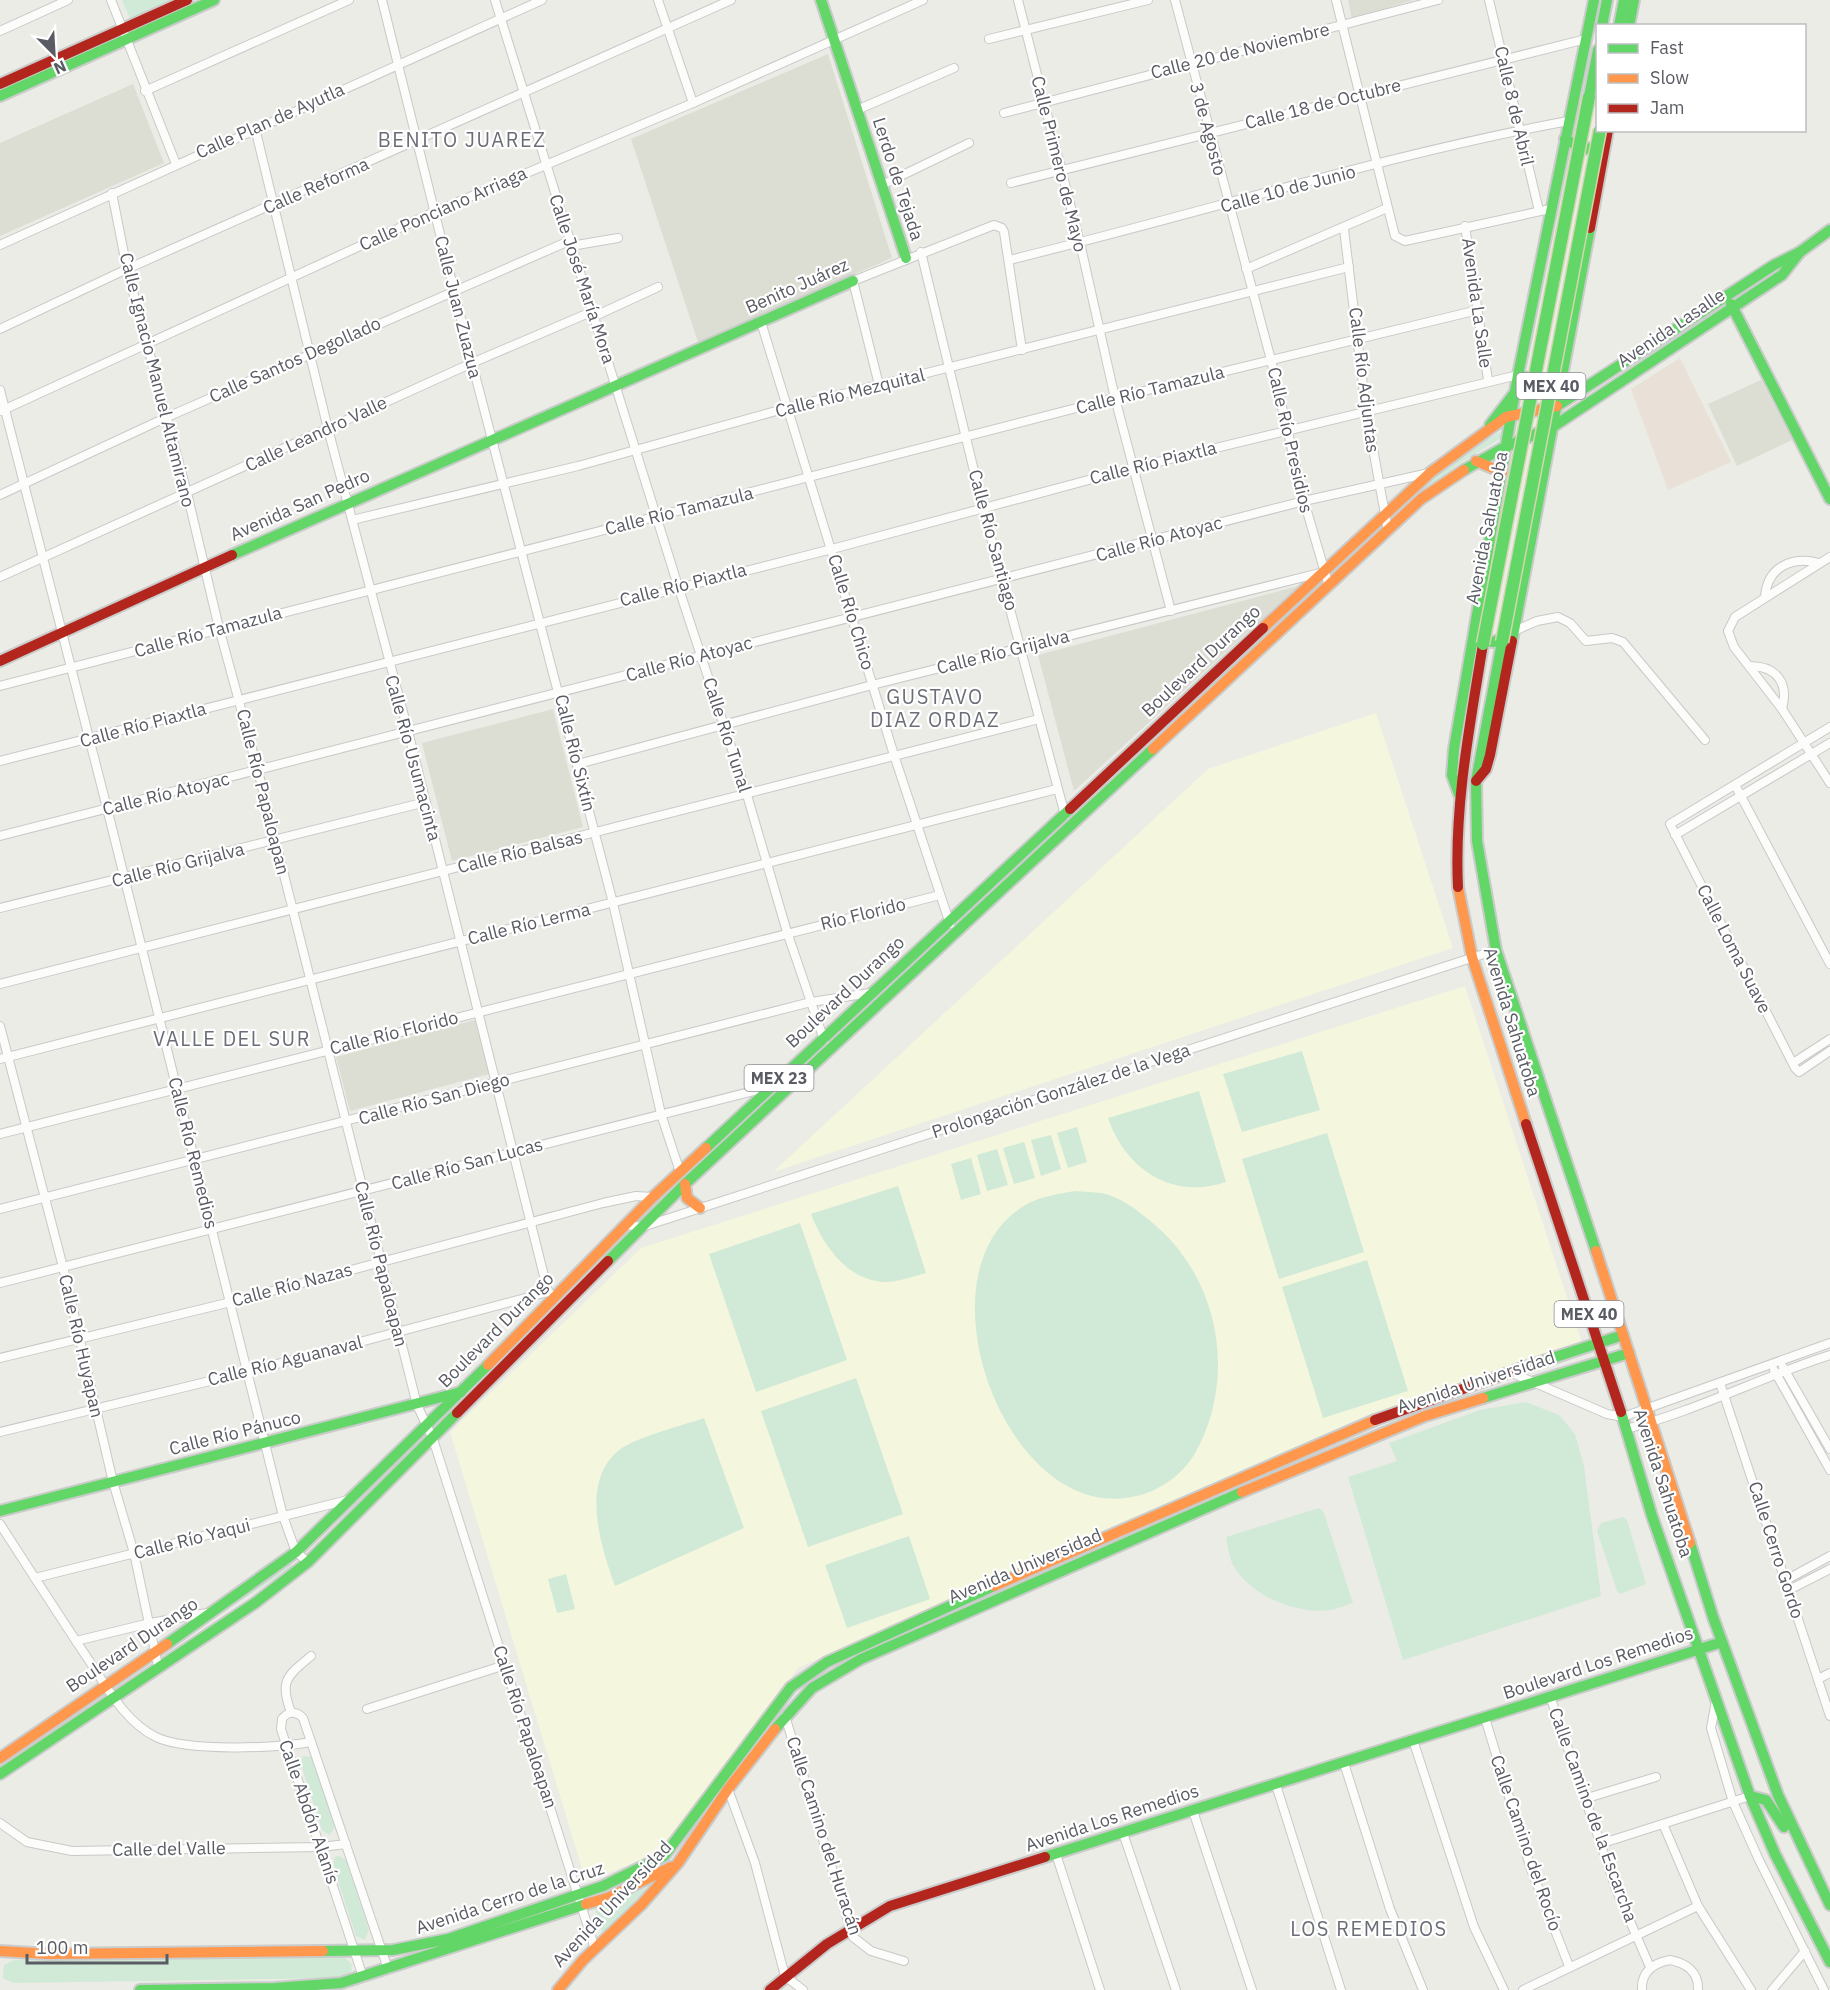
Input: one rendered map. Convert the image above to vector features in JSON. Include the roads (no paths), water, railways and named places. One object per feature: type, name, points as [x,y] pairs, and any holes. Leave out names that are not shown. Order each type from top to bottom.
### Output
[{"type":"street","points":[[0,31],[68,0]]},
{"type":"street","points":[[0,96],[187,0]]},
{"type":"street","points":[[0,84],[214,0]]},
{"type":"street","points":[[146,92],[349,0]]},
{"type":"street","name":"Calle Juan Zuazua","points":[[382,0],[493,440]]},
{"type":"street","name":"Calle José María Mora","points":[[495,0],[616,385]]},
{"type":"street","name":"Calle Plan de Ayutla","points":[[0,245],[398,63],[542,0]]},
{"type":"street","points":[[658,0],[693,103]]},
{"type":"street","name":"Calle Reforma","points":[[0,329],[127,269],[731,0]]},
{"type":"street","name":"Lerdo de Tejada","points":[[821,0],[906,258]]},
{"type":"street","name":"Calle Ponciano Arriaga","points":[[2,411],[434,212],[545,163],[693,103],[923,0]]},
{"type":"street","name":"Calle Primero de Mayo","points":[[1018,0],[1080,243],[1115,398],[1172,611]]},
{"type":"street","points":[[989,39],[1148,0]]},
{"type":"street","name":"3 de Agosto","points":[[1175,0],[1252,293]]},
{"type":"street","points":[[1336,0],[1358,96],[1395,236],[1405,242],[1465,226],[1545,210]]},
{"type":"street","name":"Calle 20 de Noviembre","points":[[1004,113],[1438,0]]},
{"type":"street","name":"Calle 8 de Abril","points":[[1489,0],[1520,130],[1545,210]]},
{"type":"street","points":[[1594,0],[1565,139],[1545,210],[1478,640],[1494,642],[1537,621],[1558,616],[1570,623],[1586,641],[1611,638],[1623,642],[1705,741]]},
{"type":"street","points":[[1602,24],[1607,0]]},
{"type":"street","points":[[1619,24],[1624,0]]},
{"type":"street","points":[[1629,24],[1634,0]]},
{"type":"street","points":[[112,2],[176,164]]},
{"type":"street","name":"Calle 18 de Octubre","points":[[1011,183],[1586,39]]},
{"type":"street","name":"Avenida Sahuatoba","points":[[1596,60],[1478,640],[1456,847],[1459,899],[1472,957],[1542,1178],[1600,1343],[1652,1516],[1750,1796],[1775,1854],[1830,1962]]},
{"type":"street","points":[[857,110],[954,68]]},
{"type":"street","name":"Calle 10 de Junio","points":[[1009,260],[1520,130],[1568,121]]},
{"type":"street","name":"Calle Río Usumacinta","points":[[255,128],[328,429],[408,731],[459,942],[532,1223],[555,1298]]},
{"type":"street","name":"Avenida Sahuatoba","points":[[1600,132],[1476,781],[1477,840],[1496,951],[1650,1416],[1713,1617],[1778,1795],[1801,1848],[1830,1905]]},
{"type":"street","points":[[1476,781],[1486,769],[1491,755],[1511,633],[1554,426],[1608,132]]},
{"type":"street","points":[[1565,139],[1578,148],[1590,151],[1605,145]]},
{"type":"street","points":[[882,185],[969,143]]},
{"type":"street","name":"Calle Ignacio Manuel Altamirano","points":[[112,193],[127,269],[187,494],[204,567]]},
{"type":"street","points":[[1246,269],[1344,229],[1387,208]]},
{"type":"street","name":"Benito Juárez","points":[[616,385],[906,258],[994,225],[1002,228],[1004,232],[1009,260]]},
{"type":"street","name":"Avenida La Salle","points":[[1465,226],[1488,380]]},
{"type":"street","name":"Calle Río Adjuntas","points":[[1344,229],[1366,410],[1377,484],[1388,531]]},
{"type":"street","name":"Avenida Lasalle","points":[[1557,406],[1774,265],[1800,252],[1830,230]]},
{"type":"street","name":"Calle Santos Degollado","points":[[0,495],[165,418],[455,289],[570,243],[618,238]]},
{"type":"street","name":"Calle Río Santiago","points":[[921,252],[983,508],[1068,827]]},
{"type":"street","name":"Avenida Lasalle","points":[[1554,426],[1782,275],[1800,252]]},
{"type":"street","points":[[1009,260],[1022,350]]},
{"type":"street","name":"Calle Río Mezquital","points":[[352,520],[506,484],[788,408],[1349,267]]},
{"type":"street","points":[[853,281],[879,385]]},
{"type":"street","name":"Calle Leandro Valle","points":[[0,577],[42,560],[472,363],[658,287]]},
{"type":"street","name":"Calle Río Presidios","points":[[1252,293],[1271,360],[1304,501],[1329,586]]},
{"type":"street","points":[[1726,296],[1830,499]]},
{"type":"street","name":"Calle Río Tamazula","points":[[0,686],[369,589],[811,479],[1115,398],[1478,310]]},
{"type":"street","name":"Calle Río Chico","points":[[761,322],[894,755],[955,934]]},
{"type":"street","points":[[1656,341],[1664,354]]},
{"type":"street","points":[[1518,375],[1540,382],[1563,372]]},
{"type":"street","name":"Calle Río Piaxtla","points":[[0,761],[678,586],[832,549],[1133,468],[1488,380],[1518,375]]},
{"type":"street","name":"Avenida San Pedro","points":[[0,661],[204,567],[616,385]]},
{"type":"street","name":"Calle Río Tunal","points":[[616,385],[678,586],[747,795],[787,932],[828,1051]]},
{"type":"street","name":"Calle Río Remedios","points":[[0,390],[2,411],[107,808],[283,1516],[296,1552]]},
{"type":"street","points":[[1488,429],[1516,391]]},
{"type":"street","name":"Boulevard Durango","points":[[0,1758],[212,1613],[296,1552],[555,1298],[653,1197],[1431,472],[1488,429],[1513,414],[1557,406]]},
{"type":"street","name":"Boulevard Durango","points":[[0,1774],[255,1603],[308,1562],[479,1392],[555,1298],[642,1227],[794,1082],[1421,499],[1476,461],[1507,445],[1554,426]]},
{"type":"street","name":"Calle Río Sixtín","points":[[493,440],[596,833],[661,1114],[680,1172]]},
{"type":"street","points":[[1476,461],[1502,477],[1518,480],[1530,487],[1539,499]]},
{"type":"street","name":"Calle Río Atoyac","points":[[0,836],[1304,501],[1431,472]]},
{"type":"street","points":[[1830,557],[1735,617],[1728,631],[1734,647],[1782,708],[1830,783]]},
{"type":"street","points":[[1765,597],[1768,581],[1774,571],[1783,565],[1798,560],[1819,563]]},
{"type":"street","name":"Calle Río Papaloapan","points":[[204,567],[240,699],[417,1405],[428,1424],[433,1439],[595,1948]]},
{"type":"street","name":"Calle Río Grijalva","points":[[578,764],[872,685],[1324,572]]},
{"type":"street","points":[[1749,666],[1766,668],[1777,675],[1785,690],[1782,708]]},
{"type":"street","name":"Calle Río Balsas","points":[[0,984],[1039,719]]},
{"type":"street","points":[[1830,727],[1735,785],[1830,964]]},
{"type":"street","points":[[1675,835],[1830,743]]},
{"type":"street","name":"Calle Loma Suave","points":[[1735,785],[1671,824],[1799,1072],[1830,1051]]},
{"type":"street","name":"Calle Río Lerma","points":[[4,1058],[1057,789]]},
{"type":"street","name":"Calle Río Grijalva","points":[[0,908],[426,802]]},
{"type":"street","name":"Río Florido","points":[[787,932],[940,895]]},
{"type":"street","name":"Calle Río Florido","points":[[0,1134],[787,932]]},
{"type":"street","name":"Prolongación González de la Vega","points":[[626,1226],[642,1227],[1496,951]]},
{"type":"street","name":"Calle Río San Diego","points":[[0,1209],[811,1002],[870,993]]},
{"type":"street","name":"Calle Río Huyapan","points":[[0,1026],[4,1058],[63,1267],[113,1482],[134,1553],[158,1666]]},
{"type":"street","points":[[1793,1063],[1830,1039]]},
{"type":"street","name":"Calle Río San Lucas","points":[[0,1283],[794,1082]]},
{"type":"street","points":[[685,1184],[687,1198],[700,1208]]},
{"type":"street","name":"Calle Río Nazas","points":[[0,1358],[231,1302],[620,1198],[653,1197]]},
{"type":"street","name":"Calle Río Aguanaval","points":[[0,1432],[247,1372],[397,1332],[555,1298]]},
{"type":"street","name":"Avenida Universidad","points":[[664,1856],[779,1702],[806,1675],[827,1662],[957,1602],[1420,1402],[1623,1335]]},
{"type":"street","points":[[1624,1423],[1650,1416],[1720,1383],[1830,1343]]},
{"type":"street","name":"Avenida Universidad","points":[[558,1990],[595,1948],[642,1904],[678,1863],[728,1789],[785,1716],[812,1688],[861,1659],[1016,1589],[1425,1416],[1629,1353]]},
{"type":"street","points":[[1512,1373],[1624,1423],[1724,1394],[1780,1371],[1830,1355]]},
{"type":"street","points":[[1775,1362],[1830,1470]]},
{"type":"street","points":[[1780,1371],[1830,1449]]},
{"type":"street","name":"Calle Cerro Gordo","points":[[1720,1383],[1830,1716]]},
{"type":"street","name":"Calle Río Pánuco","points":[[0,1511],[417,1405],[460,1392],[479,1392]]},
{"type":"street","points":[[1420,1402],[1425,1416]]},
{"type":"street","points":[[1199,1497],[1204,1510]]},
{"type":"street","name":"Calle Río Yaqui","points":[[35,1578],[349,1500]]},
{"type":"street","points":[[0,1524],[114,1697],[138,1726],[166,1741],[203,1745],[286,1746],[311,1742]]},
{"type":"street","points":[[296,1552],[308,1562]]},
{"type":"street","points":[[1786,1580],[1830,1556]]},
{"type":"street","points":[[1790,1590],[1830,1569]]},
{"type":"street","points":[[1687,1611],[1702,1618],[1713,1617]]},
{"type":"street","points":[[76,1641],[150,1623],[212,1613]]},
{"type":"street","name":"Boulevard Los Remedios","points":[[1485,1718],[1722,1642]]},
{"type":"street","points":[[291,1712],[284,1691],[285,1682],[311,1656]]},
{"type":"street","points":[[367,1709],[505,1665]]},
{"type":"street","points":[[1818,1679],[1830,1672]]},
{"type":"street","name":"Calle Camino de la Escarcha","points":[[1550,1696],[1616,1889],[1650,1968]]},
{"type":"street","points":[[1717,1700],[1711,1728],[1733,1802],[1824,1990]]},
{"type":"street","name":"Calle Abdón Alanís","points":[[363,1977],[286,1746],[280,1722],[291,1712],[303,1718],[387,1970]]},
{"type":"street","name":"Calle Camino del Huracán","points":[[785,1716],[850,1928],[857,1942],[871,1951],[904,1961]]},
{"type":"street","name":"Avenida Los Remedios","points":[[770,1990],[785,1976],[850,1928],[890,1906],[1485,1718]]},
{"type":"street","name":"Calle Camino del Rocío","points":[[1485,1718],[1531,1869],[1569,1966]]},
{"type":"street","points":[[1413,1740],[1474,1927],[1504,1990]]},
{"type":"street","points":[[1344,1762],[1390,1909],[1423,1990]]},
{"type":"street","points":[[1584,1799],[1656,1777]]},
{"type":"street","points":[[1276,1785],[1341,1990]]},
{"type":"street","points":[[728,1789],[755,1863],[785,1976],[803,1990]]},
{"type":"street","points":[[1600,1844],[1750,1796],[1760,1797],[1770,1804],[1792,1840],[1801,1848]]},
{"type":"street","points":[[1193,1811],[1252,1990]]},
{"type":"street","name":"Calle del Valle","points":[[0,1823],[27,1842],[72,1851],[321,1847],[346,1844]]},
{"type":"street","points":[[1663,1824],[1698,1906],[1750,1990]]},
{"type":"street","points":[[1123,1833],[1176,1990]]},
{"type":"street","points":[[1056,1854],[1100,1990]]},
{"type":"street","name":"Avenida Cerro de la Cruz","points":[[140,1990],[275,1989],[325,1985],[363,1977],[581,1900],[664,1856]]},
{"type":"street","name":"Avenida Cerro de la Cruz","points":[[0,1951],[48,1954],[354,1951],[437,1944],[581,1900],[610,1897],[678,1863]]},
{"type":"street","points":[[1523,1990],[1698,1906]]},
{"type":"street","points":[[1772,1990],[1805,1951]]},
{"type":"street","points":[[1642,1990],[1644,1976],[1650,1968],[1670,1960],[1680,1962],[1695,1975],[1698,1990]]},
{"type":"district","name":"BENITO JUAREZ","points":[[462,140]]},
{"type":"district","name":"GUSTAVO DIAZ ORDAZ","points":[[935,708]]},
{"type":"district","name":"VALLE DEL SUR","points":[[232,1039]]},
{"type":"district","name":"LOS REMEDIOS","points":[[1369,1929]]}]
